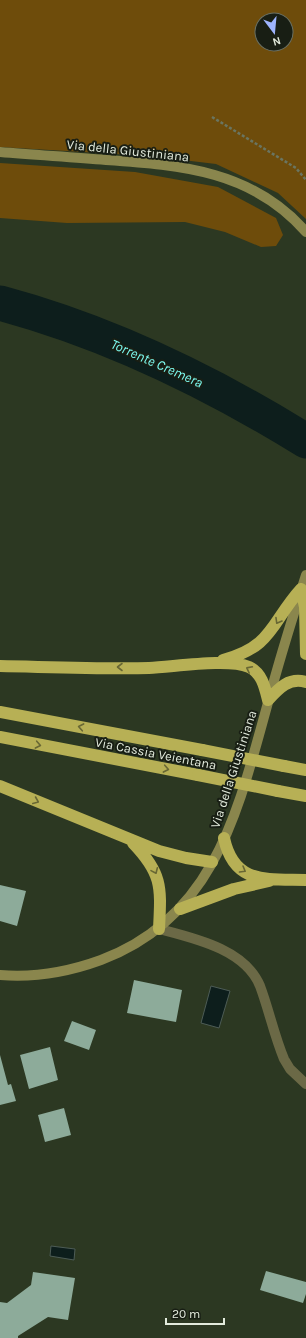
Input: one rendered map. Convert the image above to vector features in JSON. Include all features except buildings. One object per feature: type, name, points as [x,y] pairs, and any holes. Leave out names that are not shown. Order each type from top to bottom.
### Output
[{"type":"highway","points":[[301,590],[304,607],[306,654]]},
{"type":"highway","points":[[213,663],[243,653],[264,640],[301,590]]},
{"type":"highway","points":[[0,666],[147,668],[233,663],[253,670],[262,680],[268,700],[286,683],[297,680],[306,682]]},
{"type":"highway","name":"Via Cassia Veientana","points":[[0,712],[306,770]]},
{"type":"highway","name":"Via Cassia Veientana","points":[[0,737],[306,796]]},
{"type":"highway","points":[[0,786],[131,840],[168,853],[212,862]]},
{"type":"highway","points":[[224,838],[229,856],[240,869],[255,876],[275,879],[306,880]]},
{"type":"highway","points":[[131,840],[151,862],[157,874],[160,892],[159,929]]},
{"type":"highway","points":[[180,909],[234,890],[275,879]]},
{"type":"street","name":"Via della Giustiniana","points":[[0,152],[156,163],[215,174],[258,193],[289,215],[306,232]]},
{"type":"street","name":"Via della Giustiniana","points":[[0,975],[39,975],[84,966],[126,949],[159,929],[180,909],[212,862],[224,838],[252,763],[268,700],[306,575]]},
{"type":"street","points":[[159,929],[184,936],[230,953],[250,970],[259,984],[284,1059],[290,1069],[306,1084]]},
{"type":"path","points":[[212,117],[296,168],[306,180]]},
{"type":"shaded area","points":[[0,0],[306,0],[306,219],[278,193],[216,164],[149,156],[0,147]]},
{"type":"shaded area","points":[[0,163],[135,172],[218,187],[276,218],[283,235],[276,246],[261,247],[225,232],[185,222],[67,223],[0,218]]},
{"type":"shaded area","points":[[211,986],[230,991],[219,1028],[201,1023]]},
{"type":"shaded area","points":[[51,1246],[75,1249],[74,1260],[50,1256]]},
{"type":"waterway","name":"Torrente Cremera","points":[[0,303],[80,328],[158,361],[196,379],[270,419],[306,441]]}]
